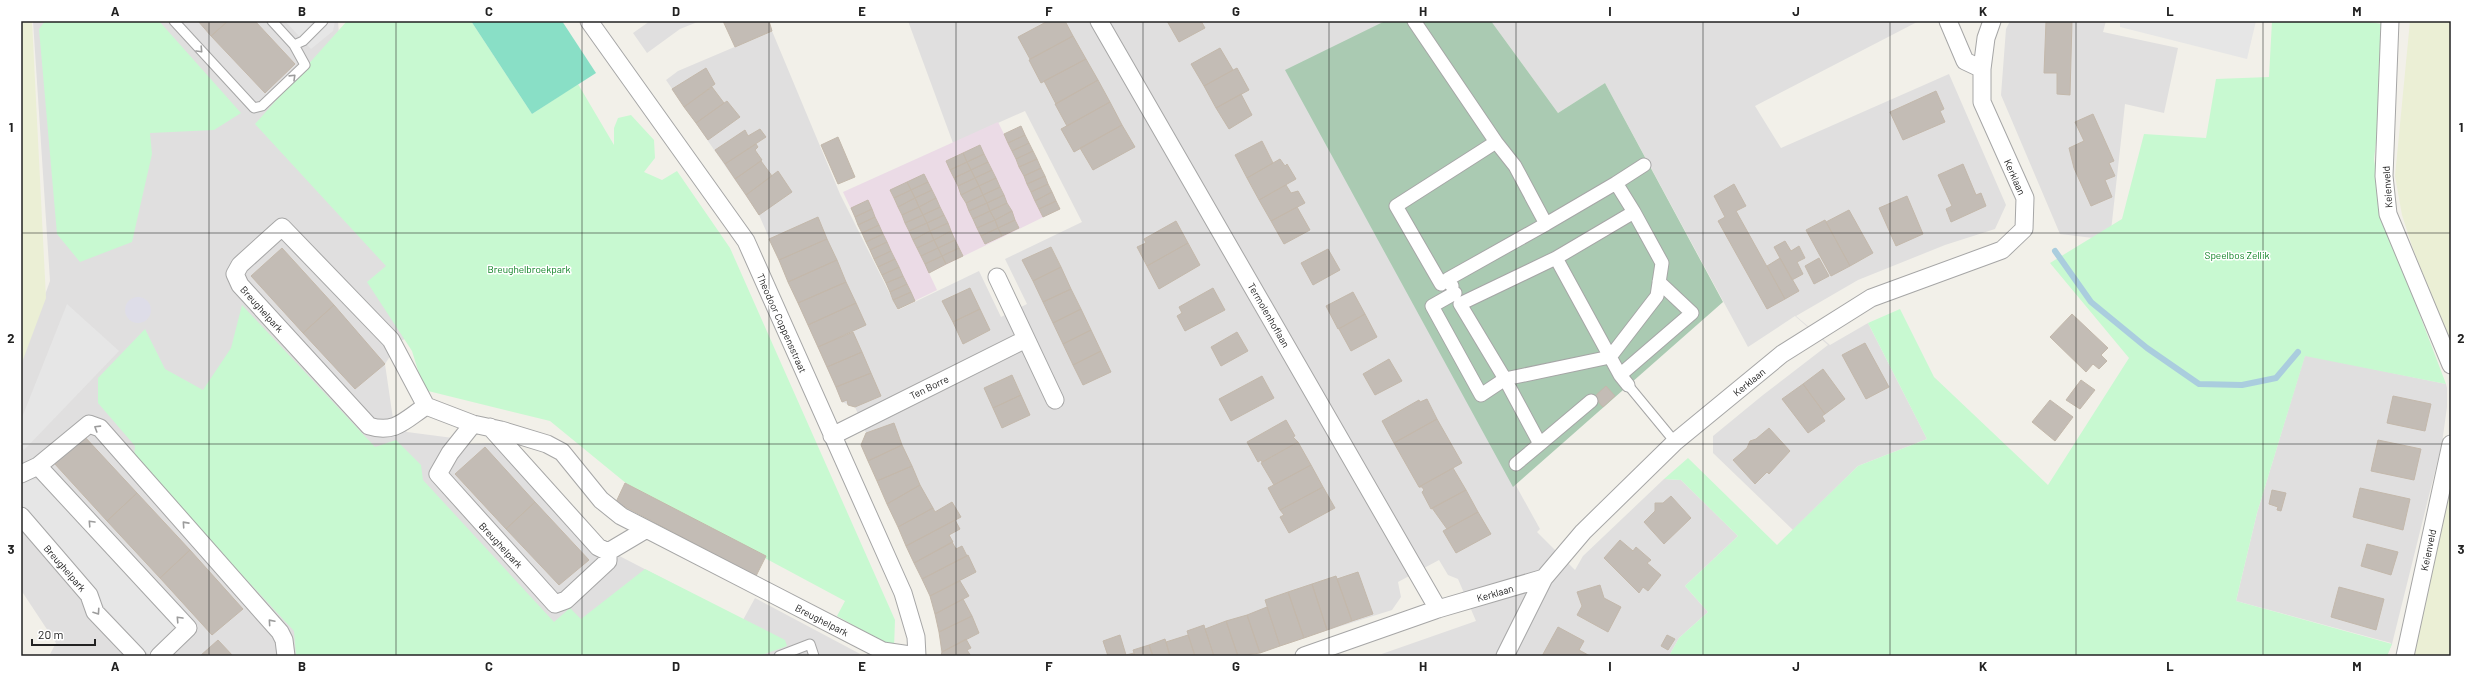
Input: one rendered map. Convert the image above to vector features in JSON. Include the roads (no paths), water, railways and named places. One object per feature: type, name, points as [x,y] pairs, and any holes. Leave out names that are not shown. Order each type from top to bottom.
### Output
[{"type":"street","name":"Theodoor Coppensstraat","points":[[589,21],[746,241],[903,593],[916,637],[917,656]]},
{"type":"street","name":"Termolenhoflaan","points":[[1098,21],[1438,609]]},
{"type":"street","points":[[1414,21],[1496,142],[1515,166],[1546,224]]},
{"type":"street","points":[[1948,21],[1965,61],[1982,69]]},
{"type":"street","name":"Kerklaan","points":[[1304,656],[1438,609],[1544,578],[1582,532],[1675,442],[1782,354],[1871,298],[2002,250],[2024,229],[2025,198],[1982,102],[1982,69],[1986,38],[1992,21]]},
{"type":"street","name":"Keienveld","points":[[2390,21],[2384,176],[2388,214],[2451,365]]},
{"type":"street","points":[[1496,142],[1396,206],[1441,284],[1546,224],[1644,165]]},
{"type":"street","points":[[1616,182],[1634,212],[1662,263],[1657,296],[1610,357],[1505,379],[1481,395],[1432,306],[1458,298],[1556,258],[1634,212]]},
{"type":"street","name":"Breughelpark","points":[[426,406],[394,427],[381,430],[369,426],[240,286],[235,274],[240,265],[282,227],[391,340],[426,406],[473,424],[490,427],[547,444],[562,452],[602,500],[621,516],[645,530],[884,651],[917,656]]},
{"type":"street","points":[[1556,258],[1624,380],[1692,313],[1659,282]]},
{"type":"street","points":[[997,277],[1055,400]]},
{"type":"street","points":[[1448,279],[1540,444]]},
{"type":"street","name":"Ten Borre","points":[[832,436],[1026,339]]},
{"type":"street","points":[[1516,464],[1591,401]]},
{"type":"street","points":[[21,474],[38,466],[89,424],[100,428],[280,632],[284,640],[286,656]]},
{"type":"street","name":"Breughelpark","points":[[473,424],[450,453],[438,474],[555,604],[566,600],[608,561],[608,552]]},
{"type":"street","points":[[490,427],[598,547],[608,552],[645,530]]},
{"type":"street","name":"Keienveld","points":[[2405,656],[2451,444]]},
{"type":"street","points":[[38,466],[188,628],[159,656]]},
{"type":"street","name":"Breughelpark","points":[[21,516],[89,595],[95,612],[137,656]]},
{"type":"street","points":[[1505,656],[1544,578]]},
{"type":"lane","points":[[174,21],[254,108],[262,106],[305,65],[294,45],[272,21]]},
{"type":"lane","points":[[294,45],[303,41],[323,21]]},
{"type":"lane","points":[[1624,380],[1675,442]]},
{"type":"lane","points":[[779,656],[810,644],[814,656]]},
{"type":"waterway","points":[[2055,251],[2091,302],[2147,348],[2199,384],[2242,385],[2276,378],[2298,352]]},
{"type":"park label","name":"Speelbos Zellik","points":[[2237,255]]},
{"type":"park label","name":"Breughelbroekpark","points":[[529,269]]}]
